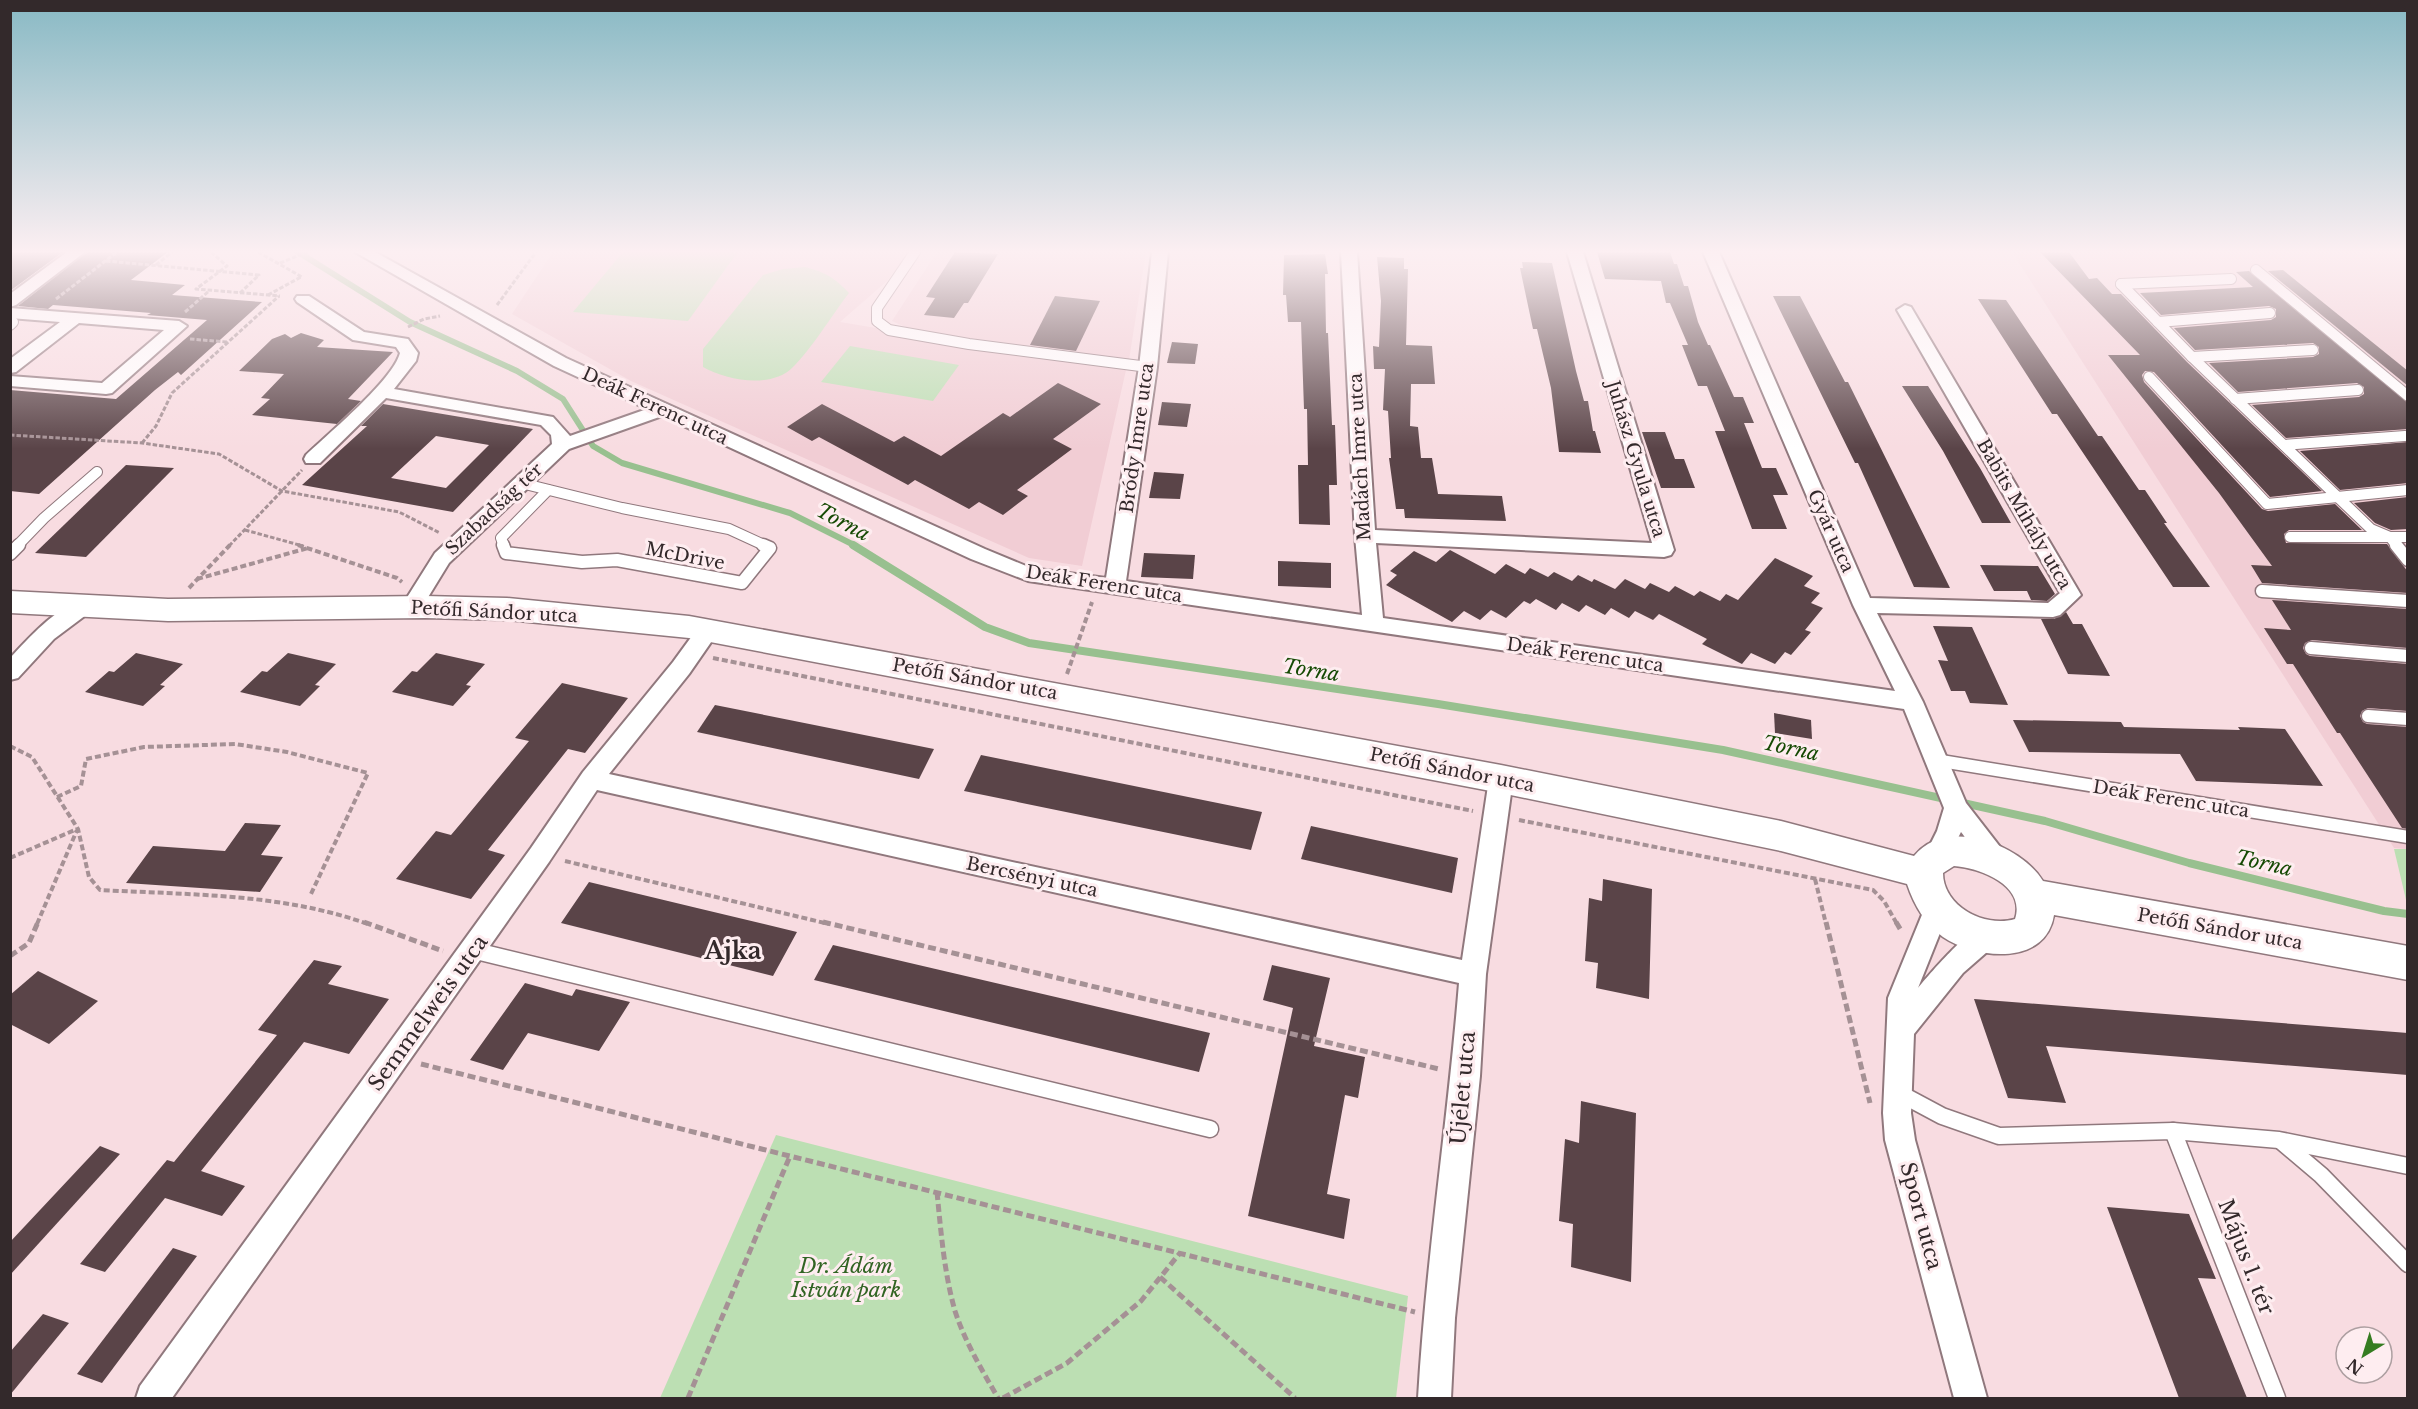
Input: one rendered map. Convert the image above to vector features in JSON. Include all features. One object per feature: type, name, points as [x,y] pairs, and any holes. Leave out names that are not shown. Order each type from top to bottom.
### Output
[{"type":"main road","name":"Petőfi Sándor utca","points":[[10,602],[168,610],[415,602],[528,610],[700,642],[1501,779],[1930,866],[1954,851],[1976,852],[1999,861],[2025,882],[2033,895],[2408,963]]},
{"type":"main road","points":[[1930,866],[1926,891],[1937,908],[1959,926],[1986,937],[2006,939],[2023,934],[2034,924],[2037,910],[2033,895]]},
{"type":"street","points":[[72,318],[173,332]]},
{"type":"street","points":[[10,368],[75,318]]},
{"type":"street","points":[[314,459],[382,392],[407,361],[409,353],[402,343],[359,336],[334,318]]},
{"type":"street","name":"Deák Ferenc utca","points":[[481,318],[560,362],[661,410],[1028,574],[1912,702]]},
{"type":"street","name":"Bródy Imre utca","points":[[1106,586],[1148,368],[1153,318]]},
{"type":"street","name":"Madách Imre utca","points":[[1353,318],[1365,536],[1373,625]]},
{"type":"street","name":"Juhász Gyula utca","points":[[1365,536],[1664,550],[1595,318]]},
{"type":"street","name":"Gyár utca","points":[[1739,318],[1863,604],[1912,702],[1956,808],[1999,861]]},
{"type":"street","name":"Babits Mihály utca","points":[[1863,604],[2053,610],[2071,595],[1910,318]]},
{"type":"street","points":[[10,381],[106,388],[173,332]]},
{"type":"street","points":[[382,392],[548,421],[567,444]]},
{"type":"street","name":"Szabadság tér","points":[[415,602],[442,558],[457,542],[567,444],[661,410]]},
{"type":"street","points":[[10,672],[46,634],[82,607]]},
{"type":"street","name":"Semmelweis utca","points":[[152,1398],[540,855],[591,779],[700,642]]},
{"type":"street","name":"Bercsényi utca","points":[[591,779],[1473,974]]},
{"type":"street","name":"Újélet utca","points":[[1435,1398],[1439,1318],[1466,1076],[1473,974],[1501,779]]},
{"type":"street","points":[[1930,866],[1949,831],[1956,808]]},
{"type":"street","name":"Sport utca","points":[[1937,908],[1920,945],[1901,998],[1897,1113],[1900,1140],[1971,1398]]},
{"type":"street","points":[[1901,1029],[1954,965],[1986,937]]},
{"type":"lane","points":[[877,318],[877,321],[889,330],[969,344],[1148,368]]},
{"type":"lane","points":[[2155,318],[2192,357],[2371,529],[2390,537],[2408,560]]},
{"type":"lane","points":[[2158,321],[2203,318]]},
{"type":"lane","points":[[2314,318],[2408,396]]},
{"type":"lane","points":[[2192,357],[2313,350]]},
{"type":"lane","points":[[2149,377],[2267,504],[2408,490]]},
{"type":"lane","points":[[2235,399],[2358,390]]},
{"type":"lane","points":[[2284,445],[2405,436]]},
{"type":"lane","points":[[10,554],[44,518],[97,472]]},
{"type":"lane","points":[[521,483],[548,490]]},
{"type":"lane","name":"McDrive","points":[[548,490],[729,529],[770,548],[742,583],[617,560],[582,562],[506,553],[501,538],[548,490]]},
{"type":"lane","points":[[2290,537],[2408,537]]},
{"type":"lane","points":[[2262,591],[2408,601]]},
{"type":"lane","points":[[2311,648],[2408,656]]},
{"type":"lane","points":[[2368,716],[2408,719]]},
{"type":"lane","name":"Deák Ferenc utca","points":[[1935,760],[2408,837]]},
{"type":"lane","points":[[469,955],[1210,1129]]},
{"type":"lane","points":[[1898,1092],[1942,1116],[1999,1137],[2173,1131],[2279,1140],[2408,1166]]},
{"type":"lane","name":"Május 1. tér","points":[[2173,1131],[2277,1398]]},
{"type":"lane","points":[[2279,1140],[2321,1175],[2408,1264]]},
{"type":"path","points":[[181,318],[173,332],[228,342]]},
{"type":"path","points":[[142,443],[156,426],[172,393],[255,318]]},
{"type":"path","points":[[404,329],[424,319]]},
{"type":"path","points":[[10,435],[142,443],[219,454],[282,491],[399,512],[457,542]]},
{"type":"path","points":[[168,610],[314,459]]},
{"type":"path","points":[[244,530],[309,548],[397,578],[415,602]]},
{"type":"path","points":[[196,579],[309,548]]},
{"type":"path","points":[[1072,658],[1080,636],[1106,586]]},
{"type":"path","points":[[700,642],[1495,815],[1873,891],[1884,902],[1906,938],[1920,945]]},
{"type":"path","points":[[57,797],[81,786],[86,759],[144,747],[235,744],[287,752],[368,773],[310,896]]},
{"type":"path","points":[[10,746],[32,757],[78,829],[89,877],[100,890],[277,900],[332,911],[469,955]]},
{"type":"path","points":[[10,858],[78,829]]},
{"type":"path","points":[[10,956],[29,943],[78,829]]},
{"type":"path","points":[[540,855],[1466,1076]]},
{"type":"path","points":[[396,1058],[1439,1318]]},
{"type":"path","points":[[688,1398],[790,1156]]},
{"type":"path","points":[[937,1192],[952,1300],[974,1353],[998,1398]]},
{"type":"path","points":[[1003,1398],[1067,1363],[1141,1300],[1180,1253]]},
{"type":"path","points":[[1160,1277],[1295,1398]]},
{"type":"shaded area","points":[[519,318],[845,318],[840,322],[1126,370],[1082,566],[1029,558],[631,381]]},
{"type":"shaded area","points":[[894,318],[1136,318],[1129,360],[912,330],[892,321]]},
{"type":"shaded area","points":[[2054,318],[2407,318],[2407,849],[2394,848]]},
{"type":"green space","points":[[647,318],[690,318],[688,321]]},
{"type":"green space","points":[[728,318],[831,318],[799,361],[783,375],[772,379],[735,379],[713,372],[703,367],[703,349]]},
{"type":"green space","points":[[850,346],[959,365],[933,401],[821,382]]},
{"type":"green space","points":[[2394,849],[2407,849],[2407,904]]},
{"type":"green space","name":"Dr. Ádám István park","points":[[776,1135],[1408,1296],[1396,1398],[660,1398]]},
{"type":"building","points":[[180,318],[245,318],[181,375],[178,372],[155,390],[39,494],[10,491],[10,390],[116,399],[207,320]]},
{"type":"building","points":[[1044,318],[1092,318],[1076,351],[1030,345]]},
{"type":"building","points":[[1288,318],[1326,318],[1332,425],[1335,425],[1337,485],[1329,485],[1330,525],[1299,524],[1298,465],[1308,465],[1307,409],[1304,409],[1301,322],[1288,322]]},
{"type":"building","points":[[1380,318],[1407,318],[1406,345],[1432,346],[1435,384],[1411,384],[1410,426],[1418,427],[1421,458],[1432,458],[1438,494],[1502,496],[1506,521],[1405,518],[1404,509],[1396,509],[1389,458],[1391,458],[1388,411],[1383,410],[1385,369],[1374,369],[1373,346],[1379,347]]},
{"type":"building","points":[[1531,318],[1564,318],[1584,401],[1588,401],[1593,431],[1595,431],[1601,453],[1559,452],[1551,388],[1537,329],[1533,329]]},
{"type":"building","points":[[1676,318],[1697,318],[1734,397],[1743,397],[1754,423],[1744,423],[1762,468],[1776,468],[1788,495],[1773,495],[1787,529],[1752,529],[1715,431],[1725,431],[1707,386],[1698,386],[1682,345],[1688,345]]},
{"type":"building","points":[[1784,318],[1811,318],[1845,382],[1848,382],[1950,588],[1914,587],[1858,463],[1855,463]]},
{"type":"building","points":[[1990,318],[2018,318],[2098,436],[2102,436],[2139,490],[2145,490],[2167,523],[2164,523],[2210,587],[2173,587],[2057,414],[2052,414]]},
{"type":"building","points":[[2104,318],[2144,318],[2322,491],[2270,497],[2154,372],[2145,371],[2142,375],[2144,382],[2262,509],[2268,511],[2335,504],[2362,530],[2289,530],[2284,534],[2286,543],[2387,544],[2408,572],[2408,593],[2262,583],[2251,565],[2272,566],[2219,493],[2108,355],[2140,355]]},
{"type":"building","points":[[2275,318],[2305,318],[2408,403],[2408,429],[2286,438],[2252,405],[2359,397],[2364,394],[2364,387],[2357,383],[2238,392],[2209,363],[2313,357],[2319,354],[2319,347],[2313,343],[2195,350],[2174,328],[2271,320]]},
{"type":"building","points":[[2325,318],[2342,318],[2408,371],[2408,386]]},
{"type":"building","points":[[301,333],[324,340],[317,347],[393,352],[348,399],[361,401],[337,424],[252,415],[270,399],[261,398],[284,374],[239,371],[272,339],[285,334],[291,338]]},
{"type":"building","points":[[1172,342],[1198,344],[1195,364],[1167,363]]},
{"type":"building","points":[[1058,383],[1101,404],[1053,439],[1072,449],[1017,490],[1028,496],[1003,515],[979,502],[969,509],[915,480],[908,485],[819,437],[812,441],[787,427],[822,404],[894,442],[904,436],[941,456],[1003,413],[1010,417]]},
{"type":"building","points":[[1902,386],[1928,386],[1980,468],[2011,523],[1982,523],[1943,451]]},
{"type":"building","points":[[1162,402],[1191,404],[1187,427],[1158,425]]},
{"type":"building","points":[[383,404],[533,429],[453,512],[302,485],[367,426],[361,426]],"holes":[[[436,436],[489,445],[446,488],[391,478]]]},
{"type":"building","points":[[1642,432],[1665,432],[1675,459],[1684,459],[1695,488],[1661,488]]},
{"type":"building","points":[[2408,442],[2408,483],[2340,490],[2300,451]]},
{"type":"building","points":[[126,465],[174,468],[86,557],[35,553]]},
{"type":"building","points":[[1154,472],[1184,474],[1180,499],[1149,498]]},
{"type":"building","points":[[2408,497],[2408,529],[2391,530],[2375,523],[2354,503]]},
{"type":"building","points":[[1450,550],[1495,574],[1506,564],[1525,574],[1530,568],[1548,577],[1554,572],[1572,581],[1578,575],[1592,582],[1594,579],[1615,589],[1625,579],[1645,589],[1650,583],[1669,592],[1675,586],[1694,596],[1700,591],[1720,601],[1726,594],[1738,600],[1775,558],[1813,576],[1804,586],[1820,593],[1811,603],[1823,608],[1805,630],[1811,632],[1791,655],[1785,652],[1775,664],[1751,653],[1742,664],[1702,644],[1707,639],[1659,614],[1653,620],[1635,611],[1629,618],[1611,608],[1605,615],[1586,605],[1579,612],[1562,603],[1556,610],[1536,599],[1530,604],[1524,601],[1506,618],[1491,610],[1480,620],[1464,611],[1452,622],[1386,585],[1397,575],[1390,571],[1414,551],[1436,562]]},
{"type":"building","points":[[1144,553],[1195,555],[1193,579],[1141,577]]},
{"type":"building","points":[[1278,561],[1331,563],[1331,588],[1278,586]]},
{"type":"building","points":[[1980,565],[2038,566],[2055,594],[2047,601],[2031,600],[2027,591],[1994,591]]},
{"type":"building","points":[[2272,600],[2408,609],[2408,648],[2312,640],[2305,643],[2303,648],[2310,656],[2408,664],[2408,711],[2368,708],[2362,711],[2360,716],[2367,724],[2408,727],[2408,829],[2402,828],[2293,664],[2287,664],[2264,628],[2291,630]]},
{"type":"building","points":[[2066,612],[2073,624],[2082,624],[2110,676],[2068,674],[2041,619],[2054,619]]},
{"type":"building","points":[[1933,626],[1972,627],[2008,705],[1970,703],[1965,691],[1951,691],[1938,660],[1948,661]]},
{"type":"building","points":[[136,653],[183,664],[160,685],[165,686],[143,706],[85,692],[109,671],[114,672]]},
{"type":"building","points":[[288,653],[336,664],[315,685],[320,686],[300,706],[240,692],[262,671],[267,672]]},
{"type":"building","points":[[436,653],[485,664],[466,685],[471,686],[453,706],[392,692],[412,671],[417,672]]},
{"type":"building","points":[[562,683],[628,698],[585,753],[568,749],[488,850],[505,855],[471,899],[396,879],[436,831],[451,835],[529,741],[515,738]]},
{"type":"building","points":[[715,705],[934,749],[919,779],[697,732]]},
{"type":"building","points":[[1774,713],[1811,720],[1812,739],[1775,733]]},
{"type":"building","points":[[2013,720],[2121,722],[2124,727],[2285,729],[2323,786],[2196,781],[2180,754],[2029,752]]},
{"type":"building","points":[[981,755],[1262,812],[1251,850],[964,791]]},
{"type":"building","points":[[245,823],[281,825],[261,855],[283,857],[260,892],[126,883],[153,846],[225,851]]},
{"type":"building","points":[[1311,826],[1458,858],[1452,893],[1301,859]]},
{"type":"building","points":[[1603,879],[1652,889],[1649,999],[1596,988],[1598,963],[1585,961],[1589,898],[1602,901]]},
{"type":"building","points":[[589,882],[797,932],[773,976],[561,923]]},
{"type":"building","points":[[833,945],[1210,1033],[1199,1072],[814,980]]},
{"type":"building","points":[[314,960],[342,966],[328,984],[389,999],[349,1054],[304,1042],[201,1171],[245,1186],[222,1216],[165,1198],[105,1272],[80,1264],[167,1160],[174,1162],[277,1035],[258,1030]]},
{"type":"building","points":[[1272,965],[1330,978],[1314,1046],[1365,1057],[1358,1098],[1345,1095],[1327,1194],[1350,1199],[1344,1239],[1248,1216],[1293,1008],[1263,1000]]},
{"type":"building","points":[[38,971],[98,1001],[49,1044],[10,1024],[10,995]]},
{"type":"building","points":[[525,983],[572,996],[576,989],[630,1002],[599,1051],[528,1033],[503,1070],[470,1060]]},
{"type":"building","points":[[1974,999],[2408,1033],[2408,1075],[2046,1046],[2066,1103],[2008,1098]]},
{"type":"building","points":[[1581,1101],[1636,1113],[1631,1282],[1571,1267],[1573,1224],[1559,1221],[1565,1139],[1579,1143]]},
{"type":"building","points":[[100,1146],[120,1154],[10,1275],[10,1242]]},
{"type":"building","points":[[2107,1207],[2189,1214],[2216,1279],[2198,1278],[2247,1398],[2179,1398]]},
{"type":"building","points":[[173,1248],[197,1256],[102,1383],[77,1374]]},
{"type":"building","points":[[43,1314],[69,1323],[10,1395],[10,1352]]},
{"type":"waterway","name":"Torna","points":[[403,318],[517,371],[563,399],[593,446],[622,463],[790,513],[856,546]]},
{"type":"waterway","name":"Torna","points":[[853,545],[985,627],[1029,643],[1438,704],[1723,750],[2045,821],[2189,863],[2384,911],[2408,914]]},
{"type":"district","name":"Ajka","points":[[733,951]]}]
